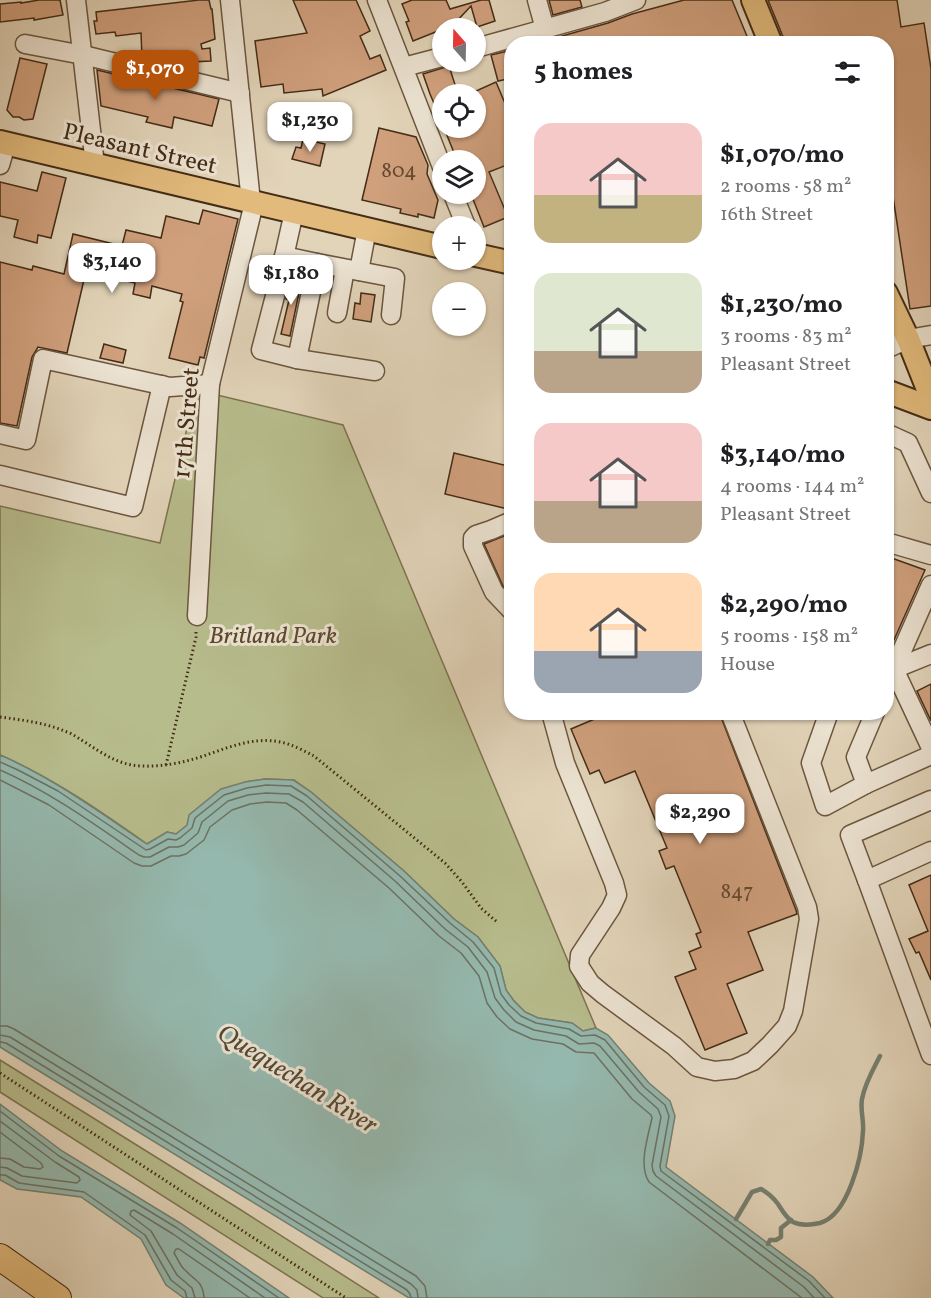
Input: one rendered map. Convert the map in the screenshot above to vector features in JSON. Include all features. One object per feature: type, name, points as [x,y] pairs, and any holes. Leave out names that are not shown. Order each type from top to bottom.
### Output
[{"type":"highway","points":[[0,1257],[58,1298]]},
{"type":"highway","points":[[0,1268],[53,1298]]},
{"type":"main road","points":[[753,0],[768,36]]},
{"type":"main road","name":"Pleasant Street","points":[[2,150],[95,165],[432,245]]},
{"type":"main road","points":[[486,256],[504,261]]},
{"type":"main road","points":[[894,310],[931,397]]},
{"type":"main road","points":[[894,394],[931,408]]},
{"type":"street","points":[[76,0],[95,165]]},
{"type":"street","name":"17th Street","points":[[196,616],[210,384],[252,202],[230,0]]},
{"type":"street","points":[[377,0],[436,150]]},
{"type":"street","points":[[537,0],[545,29]]},
{"type":"street","points":[[520,36],[604,12],[636,0]]},
{"type":"street","points":[[486,45],[504,40]]},
{"type":"street","points":[[25,44],[83,55],[240,93]]},
{"type":"street","points":[[404,67],[432,60]]},
{"type":"street","points":[[294,212],[261,350],[297,359],[375,371]]},
{"type":"street","points":[[337,313],[367,229]]},
{"type":"street","points":[[284,256],[395,278],[392,315]]},
{"type":"street","points":[[297,359],[317,263]]},
{"type":"street","points":[[894,345],[908,339],[931,335]]},
{"type":"street","points":[[0,434],[26,440],[43,359],[170,387],[210,384]]},
{"type":"street","points":[[0,476],[134,507],[162,385]]},
{"type":"street","points":[[894,437],[908,443],[931,493]]},
{"type":"street","points":[[504,524],[473,538],[473,546],[494,592],[504,603]]},
{"type":"street","points":[[894,544],[931,555]]},
{"type":"street","points":[[931,585],[894,669],[931,747]]},
{"type":"street","points":[[894,669],[931,654]]},
{"type":"street","points":[[553,720],[565,763],[617,895],[580,955],[579,966],[590,982],[603,994],[674,1046],[697,1067],[715,1071],[734,1069],[753,1061],[787,1026],[793,1011],[809,919],[807,907],[733,720]]},
{"type":"street","points":[[826,720],[811,763],[825,806],[866,784],[931,755]]},
{"type":"street","points":[[866,784],[856,757],[872,720]]},
{"type":"street","points":[[931,800],[850,835],[931,1055]]},
{"type":"street","points":[[867,880],[931,851]]},
{"type":"path","points":[[166,765],[196,638],[196,616]]},
{"type":"path","points":[[0,717],[34,722],[69,732],[110,758],[126,764],[143,766],[186,761],[239,744],[260,741],[281,742],[296,747],[314,756],[445,863],[481,908],[497,921]]},
{"type":"path","points":[[0,1073],[346,1298]]},
{"type":"green space","name":"Britland Park","points":[[196,390],[343,425],[596,1028],[583,1031],[572,1023],[538,1018],[525,1012],[506,990],[500,966],[478,937],[454,919],[404,871],[294,780],[265,779],[245,782],[176,834],[167,832],[147,844],[94,807],[20,764],[0,755],[0,506],[160,543]]},
{"type":"green space","points":[[0,1060],[379,1298],[323,1298],[0,1092]]},
{"type":"water","name":"Quequechan River","points":[[0,755],[57,785],[147,844],[167,832],[176,834],[187,825],[189,815],[221,789],[265,779],[293,780],[311,792],[404,871],[454,919],[478,937],[500,966],[506,990],[525,1012],[538,1018],[572,1023],[583,1031],[596,1028],[608,1035],[649,1083],[670,1101],[675,1116],[666,1167],[813,1277],[833,1298],[409,1298],[0,1047]]},
{"type":"water","points":[[0,1104],[62,1151],[180,1223],[289,1298],[184,1298],[166,1285],[141,1239],[81,1197],[17,1189],[0,1180]]},
{"type":"building","points":[[60,0],[63,15],[0,22],[0,4]]},
{"type":"building","points":[[209,0],[215,39],[201,44],[202,49],[210,48],[211,61],[191,62],[187,69],[142,58],[141,33],[116,36],[115,32],[96,34],[94,21],[97,21],[96,12]]},
{"type":"building","points":[[293,0],[356,0],[370,31],[360,36],[370,59],[380,55],[386,70],[323,96],[322,89],[284,93],[283,84],[261,87],[255,41],[307,33]]},
{"type":"building","points":[[412,0],[446,0],[450,9],[489,0],[495,21],[486,24],[486,18],[474,18],[471,6],[460,18],[432,18],[432,33],[413,41],[406,22],[409,21],[402,4]]},
{"type":"building","points":[[549,0],[580,0],[582,7],[553,15]]},
{"type":"building","points":[[684,0],[732,0],[747,36],[562,36]]},
{"type":"building","points":[[768,0],[897,0],[901,27],[924,23],[931,69],[931,306],[910,309],[894,203],[894,36],[783,36]]},
{"type":"building","points":[[504,52],[504,80],[498,81],[491,55]]},
{"type":"building","points":[[20,58],[47,64],[33,119],[24,120],[13,117],[7,110]]},
{"type":"building","points":[[97,70],[219,99],[212,126],[174,117],[172,128],[146,122],[148,117],[101,106]]},
{"type":"building","points":[[432,71],[451,72],[455,84],[432,84],[432,99],[423,74]]},
{"type":"building","points":[[496,82],[504,101],[504,166],[489,172],[504,208],[504,219],[486,226],[486,216],[480,216],[475,204],[486,204],[486,150],[453,150],[448,138],[486,138],[486,86]]},
{"type":"building","points":[[379,128],[416,137],[428,165],[427,174],[432,186],[432,204],[437,204],[434,216],[418,214],[418,217],[400,213],[401,209],[362,200]]},
{"type":"building","points":[[303,139],[325,144],[320,166],[292,159],[296,147],[301,148]]},
{"type":"building","points":[[42,172],[66,178],[51,238],[38,235],[37,243],[14,237],[18,220],[0,216],[0,182],[37,191]]},
{"type":"building","points":[[203,210],[238,219],[204,358],[200,357],[198,365],[169,358],[183,302],[180,301],[182,294],[152,286],[150,298],[133,294],[135,283],[86,271],[67,353],[38,347],[32,357],[17,426],[0,423],[0,262],[32,270],[33,266],[64,274],[73,234],[122,246],[126,230],[161,238],[166,216],[199,224]]},
{"type":"building","points":[[290,281],[301,283],[290,336],[281,334],[289,300],[286,299],[284,289]]},
{"type":"building","points":[[361,293],[375,295],[371,322],[353,319],[355,303],[360,304]]},
{"type":"building","points":[[104,344],[126,350],[123,363],[100,358]]},
{"type":"building","points":[[454,453],[504,465],[504,508],[445,494]]},
{"type":"building","points":[[504,536],[504,587],[503,586],[484,544]]},
{"type":"building","points":[[894,559],[925,570],[894,640]]},
{"type":"building","points":[[931,684],[931,721],[917,691]]},
{"type":"building","points":[[592,720],[722,720],[797,914],[748,932],[763,970],[727,984],[747,1033],[705,1050],[675,977],[696,969],[689,952],[701,947],[696,934],[701,932],[674,866],[666,869],[659,851],[667,848],[635,771],[605,783],[599,770],[590,774],[571,729]]},
{"type":"building","points":[[931,875],[931,980],[919,952],[916,953],[909,939],[928,931],[909,885]]},
{"type":"waterway","points":[[736,1219],[752,1192],[761,1189],[774,1199],[788,1218],[799,1224],[820,1223],[830,1218],[838,1209],[852,1184],[860,1155],[863,1131],[862,1099],[867,1082],[880,1056]]},
{"type":"waterway","points":[[768,1244],[770,1240],[781,1237],[781,1228],[791,1220]]}]
